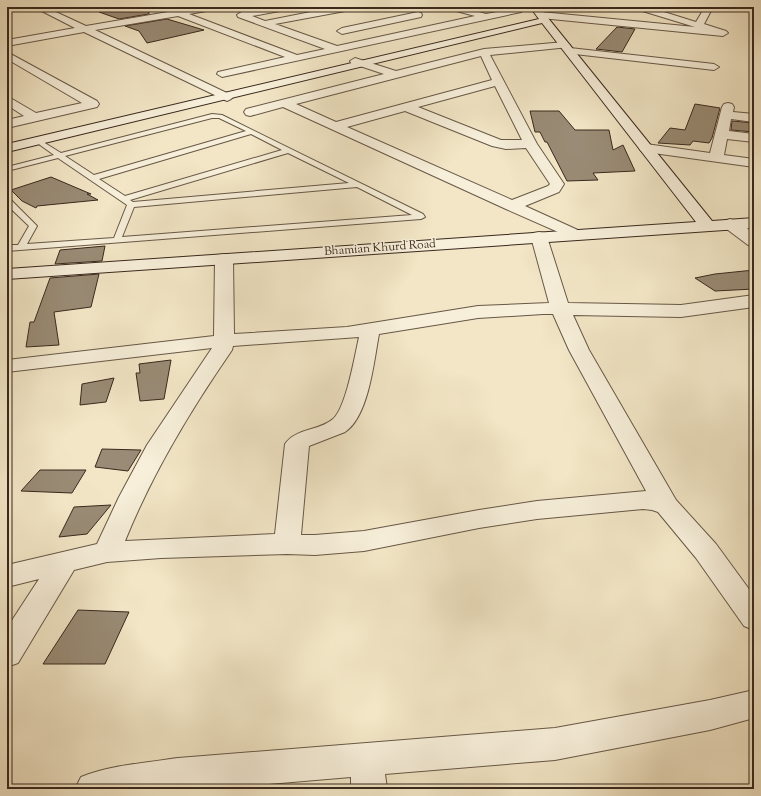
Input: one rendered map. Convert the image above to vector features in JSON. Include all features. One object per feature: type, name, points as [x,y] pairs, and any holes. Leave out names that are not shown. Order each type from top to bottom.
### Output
[{"type":"street","points":[[38,7],[83,30],[222,94]]},
{"type":"street","points":[[7,43],[212,7]]},
{"type":"street","points":[[285,7],[237,16],[336,49]]},
{"type":"street","points":[[452,7],[486,16]]},
{"type":"street","points":[[699,25],[709,7]]},
{"type":"street","points":[[264,24],[346,8]]},
{"type":"street","points":[[585,8],[597,21]]},
{"type":"street","points":[[398,9],[451,24]]},
{"type":"street","points":[[636,10],[656,9],[671,17]]},
{"type":"street","points":[[222,74],[486,16],[540,16],[597,21],[639,29],[723,33],[671,17],[636,10]]},
{"type":"street","points":[[179,13],[296,58]]},
{"type":"street","points":[[300,16],[321,24]]},
{"type":"street","points":[[374,16],[389,21]]},
{"type":"street","points":[[540,16],[568,48],[707,225]]},
{"type":"street","points":[[7,141],[222,94],[359,62],[540,16],[568,31]]},
{"type":"street","points":[[373,41],[339,30],[389,21],[425,17]]},
{"type":"street","points":[[203,22],[218,19]]},
{"type":"street","points":[[628,57],[636,45]]},
{"type":"street","points":[[250,112],[484,52],[568,48],[714,67]]},
{"type":"street","points":[[687,64],[694,51]]},
{"type":"street","points":[[484,52],[530,144],[557,184],[557,187],[511,206]]},
{"type":"street","points":[[7,124],[93,104],[8,56]]},
{"type":"street","points":[[359,62],[396,75]]},
{"type":"street","points":[[334,126],[498,82]]},
{"type":"street","points":[[7,148],[222,94]]},
{"type":"street","points":[[7,100],[35,118]]},
{"type":"street","points":[[284,104],[574,234]]},
{"type":"street","points":[[406,107],[497,143],[506,145],[530,144]]},
{"type":"street","points":[[716,158],[728,111],[754,118]]},
{"type":"street","points":[[722,134],[754,138]]},
{"type":"street","points":[[646,148],[754,163]]},
{"type":"street","name":"Bhamian Khurd Road","points":[[7,274],[574,234],[754,223]]},
{"type":"street","points":[[730,224],[754,241]]},
{"type":"street","points":[[539,237],[560,308],[583,356],[667,506],[706,551],[754,618]]},
{"type":"street","points":[[107,552],[121,517],[151,460],[179,412],[222,350],[224,341],[224,259]]},
{"type":"street","points":[[7,366],[224,341],[324,335],[370,330],[478,312],[560,308],[589,310],[681,311],[754,301]]},
{"type":"street","points":[[287,544],[297,444],[300,441],[339,425],[345,420],[358,384],[370,330]]},
{"type":"street","points":[[7,576],[107,552],[161,548],[287,544],[315,545],[364,541],[479,519],[544,509],[643,500],[657,501],[667,506]]},
{"type":"street","points":[[7,654],[65,562]]},
{"type":"street","points":[[93,789],[125,782],[178,775],[368,775],[555,744],[710,715],[754,704]]},
{"type":"lane","points":[[7,169],[215,116],[220,116],[421,217],[7,248]]},
{"type":"lane","points":[[93,178],[251,132]]},
{"type":"lane","points":[[38,141],[131,205],[358,185]]},
{"type":"lane","points":[[124,199],[289,150]]},
{"type":"lane","points":[[7,201],[33,226],[21,247]]},
{"type":"lane","points":[[117,240],[131,205]]},
{"type":"building","points":[[132,7],[149,7],[149,14],[119,19],[99,12]]},
{"type":"building","points":[[167,19],[204,30],[147,43],[139,31],[125,26]]},
{"type":"building","points":[[617,27],[635,29],[622,52],[596,49]]},
{"type":"building","points":[[695,104],[720,108],[712,138],[709,143],[693,141],[690,145],[658,143],[670,128],[685,130]]},
{"type":"building","points":[[530,111],[559,111],[575,130],[609,130],[613,150],[623,145],[635,171],[593,173],[598,180],[567,181],[547,142],[545,142],[540,132],[535,132]]},
{"type":"building","points":[[732,121],[754,123],[754,132],[731,130]]},
{"type":"building","points":[[51,177],[91,194],[87,194],[98,200],[37,206],[36,208],[22,201],[11,190]]},
{"type":"building","points":[[105,246],[102,261],[55,264],[60,250]]},
{"type":"building","points":[[754,270],[754,289],[715,291],[695,278],[715,274]]},
{"type":"building","points":[[99,274],[91,307],[54,312],[59,345],[26,347],[30,322],[34,322],[50,278]]},
{"type":"building","points":[[171,360],[164,399],[140,401],[136,373],[140,373],[139,364]]},
{"type":"building","points":[[114,378],[106,402],[80,405],[82,384]]},
{"type":"building","points":[[102,449],[141,450],[128,471],[95,467]]},
{"type":"building","points":[[40,470],[86,470],[72,493],[21,491]]},
{"type":"building","points":[[111,505],[87,534],[59,537],[74,507]]},
{"type":"building","points":[[78,610],[129,612],[105,664],[43,664]]}]
